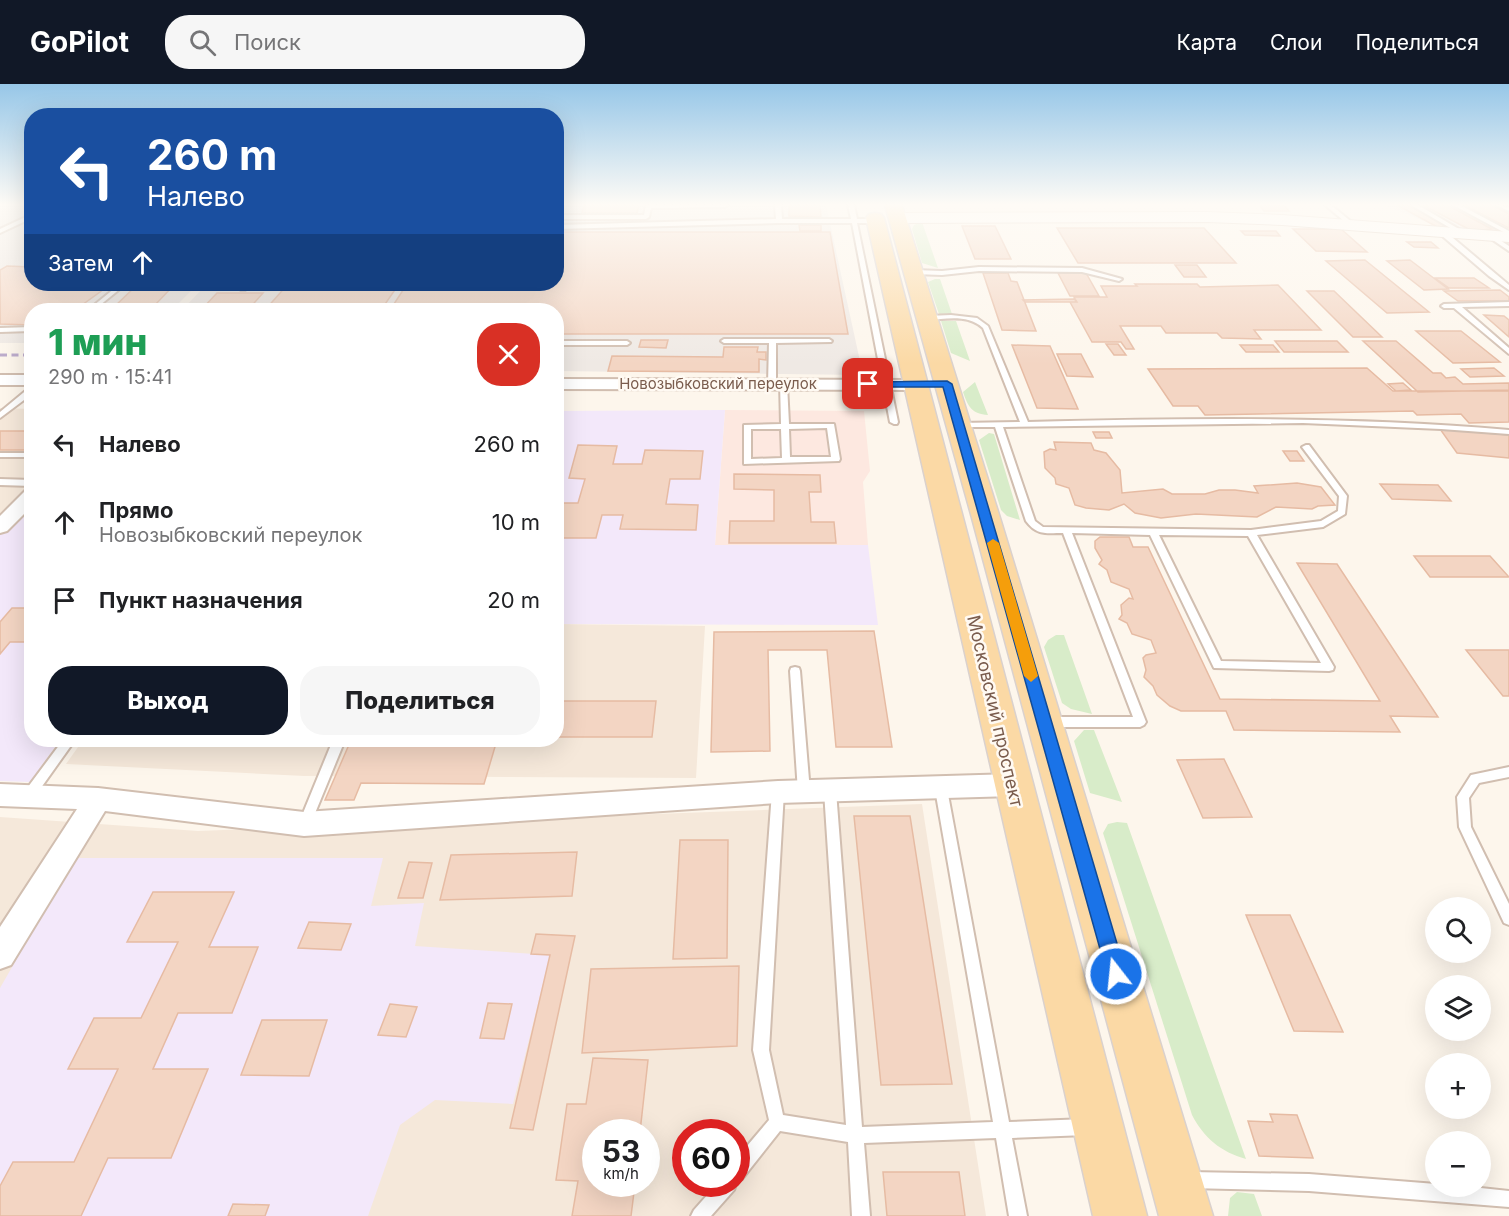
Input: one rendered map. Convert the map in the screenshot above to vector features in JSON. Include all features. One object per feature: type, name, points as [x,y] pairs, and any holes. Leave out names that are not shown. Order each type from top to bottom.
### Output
[{"type":"main road","name":"Московский проспект","points":[[885,258],[1012,785],[1120,1216]]},
{"type":"main road","name":"Московский проспект","points":[[910,258],[928,318],[916,385]]},
{"type":"main road","name":"Московский проспект","points":[[916,385],[959,425],[1186,1216]]},
{"type":"street","points":[[0,380],[24,380]]},
{"type":"street","name":"Новозыбковский переулок","points":[[564,384],[916,385]]},
{"type":"street","points":[[0,527],[24,503]]},
{"type":"street","points":[[0,795],[98,799],[304,824],[778,792],[941,789],[1012,785]]},
{"type":"street","points":[[0,954],[98,799]]},
{"type":"lane","points":[[867,258],[916,385],[894,422]]},
{"type":"lane","points":[[1473,258],[1491,276],[1509,288]]},
{"type":"lane","points":[[914,272],[942,273],[979,269],[1082,270],[1119,279]]},
{"type":"lane","points":[[100,303],[114,291]]},
{"type":"lane","points":[[1500,304],[1509,312]]},
{"type":"lane","points":[[1444,306],[1509,304]]},
{"type":"lane","points":[[1456,306],[1509,352]]},
{"type":"lane","points":[[928,318],[982,321],[1025,424]]},
{"type":"lane","points":[[0,330],[24,329]]},
{"type":"lane","points":[[724,341],[829,341]]},
{"type":"lane","points":[[773,341],[786,460]]},
{"type":"lane","points":[[564,343],[627,343]]},
{"type":"lane","points":[[0,416],[24,396]]},
{"type":"lane","points":[[959,425],[1225,422],[1433,424],[1509,432]]},
{"type":"lane","points":[[998,424],[1035,527],[1041,530],[1251,533],[1323,524],[1342,512],[1343,496],[1306,447]]},
{"type":"lane","points":[[831,426],[836,459],[786,460],[747,462],[747,427],[831,426]]},
{"type":"lane","points":[[0,455],[24,455]]},
{"type":"lane","points":[[0,482],[24,483]]},
{"type":"lane","points":[[1044,722],[1140,722],[1067,531]]},
{"type":"lane","points":[[1153,531],[1218,665],[1329,667],[1251,533]]},
{"type":"lane","points":[[795,671],[804,792]]},
{"type":"lane","points":[[29,796],[64,747]]},
{"type":"lane","points":[[304,824],[336,747]]},
{"type":"lane","points":[[1509,772],[1475,779],[1463,797],[1465,827],[1509,918]]},
{"type":"lane","points":[[941,789],[1018,1216]]},
{"type":"lane","points":[[830,791],[861,1216]]},
{"type":"lane","points":[[777,1122],[761,1050],[778,792]]},
{"type":"lane","points":[[777,1122],[856,1136],[1098,1127]]},
{"type":"lane","points":[[750,1156],[777,1122]]},
{"type":"lane","points":[[1176,1180],[1298,1181],[1509,1199]]},
{"type":"lane","points":[[700,1216],[717,1197]]},
{"type":"shaded area","points":[[0,258],[24,258],[24,291],[191,291],[179,303],[24,303],[24,343],[0,343]]},
{"type":"shaded area","points":[[564,258],[837,258],[863,375],[564,371],[564,303],[189,303],[200,291],[564,291]]},
{"type":"shaded area","points":[[0,408],[24,409],[24,493],[0,516]]},
{"type":"shaded area","points":[[725,410],[864,411],[870,471],[863,482],[868,545],[715,545]]},
{"type":"shaded area","points":[[725,410],[715,545],[868,545],[878,625],[564,624],[564,411]]},
{"type":"shaded area","points":[[24,509],[24,747],[55,747],[30,782],[0,781],[0,534]]},
{"type":"shaded area","points":[[564,624],[705,626],[696,778],[304,776],[66,764],[78,747],[564,747]]},
{"type":"shaded area","points":[[922,804],[986,1216],[0,1216],[0,817],[198,831]]},
{"type":"shaded area","points":[[75,858],[383,858],[371,906],[424,903],[415,946],[550,955],[513,1104],[435,1100],[400,1125],[368,1216],[0,1216],[0,988]]},
{"type":"green space","points":[[920,258],[934,258],[938,268],[922,263]]},
{"type":"green space","points":[[940,279],[952,314],[939,314],[928,282]]},
{"type":"green space","points":[[941,321],[956,321],[970,361],[951,353]]},
{"type":"green space","points":[[975,382],[988,415],[974,411],[969,406],[963,392]]},
{"type":"green space","points":[[989,433],[994,434],[1020,520],[1007,516],[1001,510],[979,440]]},
{"type":"green space","points":[[1056,635],[1064,635],[1092,714],[1071,709],[1062,703],[1044,647],[1048,640]]},
{"type":"green space","points":[[1084,730],[1094,730],[1122,802],[1090,793],[1074,741]]},
{"type":"green space","points":[[1127,823],[1246,1159],[1214,1143],[1202,1131],[1192,1115],[1103,833],[1108,824]]},
{"type":"green space","points":[[1237,1192],[1254,1194],[1262,1216],[1228,1216],[1230,1198]]},
{"type":"building","points":[[564,258],[835,258],[848,334],[564,334],[564,303],[395,303],[402,291],[564,291]]},
{"type":"building","points":[[975,258],[1011,259],[975,259]]},
{"type":"building","points":[[1075,258],[1231,258],[1236,263],[1078,263]]},
{"type":"building","points":[[1365,260],[1429,312],[1387,313],[1326,261]]},
{"type":"building","points":[[1410,260],[1448,289],[1424,290],[1387,261]]},
{"type":"building","points":[[1175,265],[1197,265],[1206,277],[1184,277]]},
{"type":"building","points":[[7,266],[24,267],[24,291],[101,291],[85,303],[24,303],[24,325],[0,324],[0,270]]},
{"type":"building","points":[[983,273],[1008,273],[1011,281],[1017,282],[1036,331],[1002,330]]},
{"type":"building","points":[[1058,273],[1086,273],[1099,296],[1070,296]]},
{"type":"building","points":[[1435,278],[1474,278],[1489,288],[1449,288]]},
{"type":"building","points":[[1135,284],[1197,284],[1200,287],[1278,285],[1321,330],[1254,330],[1261,339],[1222,338],[1217,333],[1166,333],[1161,326],[1120,326],[1134,349],[1126,349],[1121,342],[1092,342],[1070,302],[1076,302],[1074,297],[1107,297],[1101,286],[1137,286]]},
{"type":"building","points":[[1500,290],[1509,297],[1509,301],[1458,301],[1444,291]]},
{"type":"building","points":[[131,291],[168,291],[157,303],[118,303]]},
{"type":"building","points":[[282,291],[394,291],[386,303],[271,303]]},
{"type":"building","points":[[1307,291],[1334,291],[1382,337],[1353,337]]},
{"type":"building","points":[[217,293],[263,293],[254,303],[208,303]]},
{"type":"building","points":[[1075,299],[1077,302],[1025,302],[1023,300]]},
{"type":"building","points":[[1484,315],[1504,316],[1509,320],[1509,337]]},
{"type":"building","points":[[1416,331],[1461,331],[1500,362],[1453,363]]},
{"type":"building","points":[[641,340],[668,340],[666,348],[639,347]]},
{"type":"building","points":[[1275,341],[1337,341],[1348,352],[1284,352]]},
{"type":"building","points":[[1363,341],[1396,341],[1433,373],[1441,373],[1446,378],[1455,377],[1463,384],[1509,383],[1509,390],[1418,392]]},
{"type":"building","points":[[1106,344],[1118,344],[1126,355],[1114,355]]},
{"type":"building","points":[[1012,345],[1050,346],[1078,409],[1037,408]]},
{"type":"building","points":[[1240,345],[1273,345],[1279,352],[1246,352]]},
{"type":"building","points":[[724,347],[758,347],[757,352],[766,352],[766,360],[759,359],[759,372],[608,371],[612,356],[723,357]]},
{"type":"building","points":[[1057,354],[1081,354],[1093,377],[1067,376]]},
{"type":"building","points":[[1367,368],[1393,391],[1509,391],[1509,422],[1469,423],[1461,414],[1417,415],[1413,411],[1205,415],[1198,406],[1173,406],[1148,369]]},
{"type":"building","points":[[1494,368],[1504,376],[1470,377],[1461,369]]},
{"type":"building","points":[[1403,383],[1411,390],[1396,391],[1388,384]]},
{"type":"building","points":[[1440,429],[1509,435],[1509,458],[1457,453]]},
{"type":"building","points":[[0,431],[24,431],[24,450],[0,450]]},
{"type":"building","points":[[1093,432],[1109,432],[1112,438],[1096,438]]},
{"type":"building","points":[[1054,442],[1091,443],[1094,450],[1106,453],[1120,470],[1122,493],[1163,489],[1172,494],[1205,494],[1219,490],[1258,493],[1254,486],[1297,483],[1321,487],[1335,505],[1318,506],[1312,509],[1276,507],[1257,517],[1196,514],[1161,518],[1135,513],[1124,504],[1109,510],[1086,508],[1075,505],[1069,488],[1056,484],[1055,478],[1045,468],[1044,452],[1050,449],[1056,450]]},
{"type":"building","points":[[578,445],[617,446],[613,464],[642,464],[645,450],[703,451],[700,479],[670,479],[666,504],[698,505],[696,530],[620,529],[623,515],[602,515],[596,538],[564,538],[564,503],[578,503],[585,479],[569,478]]},
{"type":"building","points":[[1283,451],[1297,451],[1304,461],[1290,461]]},
{"type":"building","points":[[734,474],[820,475],[821,492],[809,492],[811,522],[834,522],[836,543],[729,543],[730,521],[774,521],[774,490],[734,489]]},
{"type":"building","points":[[1380,484],[1438,485],[1451,501],[1392,499]]},
{"type":"building","points":[[1100,537],[1129,537],[1133,547],[1148,547],[1220,699],[1380,701],[1297,563],[1337,564],[1438,717],[1390,716],[1400,732],[1234,730],[1226,711],[1181,711],[1170,706],[1157,695],[1153,686],[1144,677],[1146,670],[1143,658],[1156,653],[1151,640],[1132,634],[1127,623],[1119,619],[1122,615],[1121,605],[1129,598],[1133,599],[1129,589],[1111,582],[1107,570],[1099,564],[1102,560],[1095,548],[1095,541]]},
{"type":"building","points":[[1414,556],[1490,556],[1509,577],[1430,577]]},
{"type":"building","points":[[12,608],[24,608],[24,642],[10,642],[0,654],[0,622]]},
{"type":"building","points":[[874,631],[892,747],[836,747],[827,650],[768,650],[770,751],[711,752],[714,632]]},
{"type":"building","points":[[1466,650],[1509,650],[1509,696],[1503,696]]},
{"type":"building","points":[[564,701],[656,701],[652,737],[564,737]]},
{"type":"building","points":[[348,747],[495,747],[484,784],[361,783],[354,800],[325,800]]},
{"type":"building","points":[[1224,759],[1252,817],[1203,818],[1177,760]]},
{"type":"building","points":[[854,816],[910,816],[952,1084],[881,1085]]},
{"type":"building","points":[[680,840],[728,840],[727,958],[673,959]]},
{"type":"building","points":[[577,852],[572,896],[440,900],[451,855]]},
{"type":"building","points":[[409,862],[432,863],[423,898],[398,898]]},
{"type":"building","points":[[153,892],[234,892],[209,947],[258,947],[232,1013],[178,1013],[153,1069],[208,1069],[171,1158],[108,1158],[81,1216],[0,1216],[0,1186],[13,1162],[74,1162],[118,1069],[68,1069],[94,1018],[141,1018],[178,942],[127,942]]},
{"type":"building","points":[[1246,915],[1290,915],[1343,1032],[1294,1031]]},
{"type":"building","points":[[309,922],[351,924],[341,950],[298,948]]},
{"type":"building","points":[[536,934],[575,936],[533,1130],[510,1128],[550,955],[531,954]]},
{"type":"building","points":[[739,966],[737,1046],[582,1053],[591,969]]},
{"type":"building","points":[[488,1003],[512,1004],[504,1039],[480,1038]]},
{"type":"building","points":[[390,1004],[417,1007],[406,1037],[378,1035]]},
{"type":"building","points":[[262,1020],[327,1020],[309,1076],[241,1075]]},
{"type":"building","points":[[593,1058],[648,1060],[641,1119],[582,1119],[582,1197],[633,1197],[631,1216],[572,1216],[578,1181],[556,1180],[567,1104],[586,1104]]},
{"type":"building","points":[[1270,1114],[1297,1115],[1313,1158],[1259,1156],[1248,1121],[1273,1122]]},
{"type":"building","points":[[883,1172],[959,1172],[965,1216],[887,1216]]},
{"type":"building","points":[[233,1204],[269,1205],[265,1216],[228,1216]]},
{"type":"railway","points":[[0,355],[24,355]]},
{"type":"slow traffic","points":[[993,543],[1031,676]]},
{"type":"route","points":[[868,384],[947,384],[1116,974]]}]
